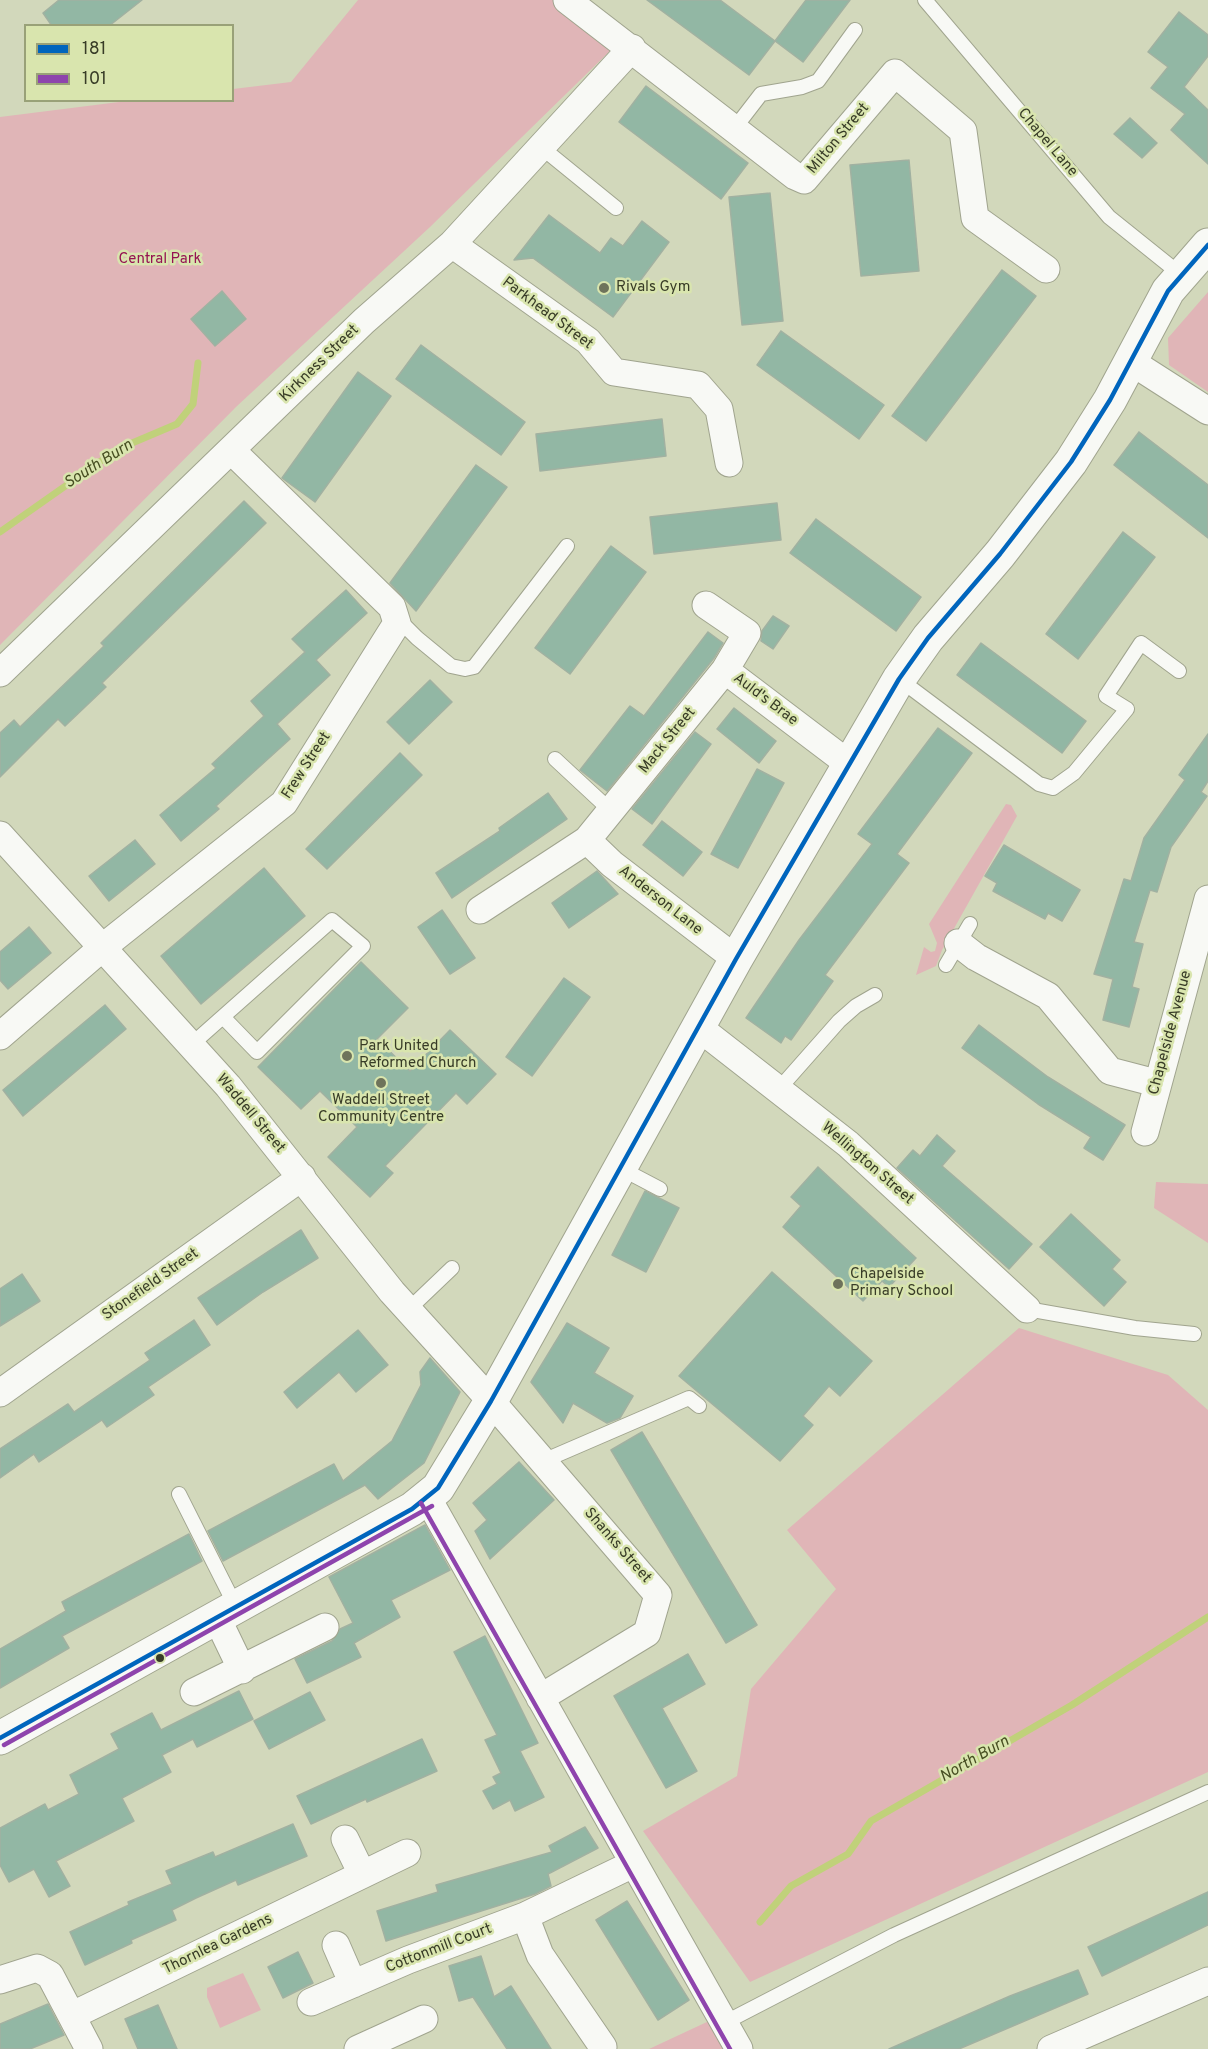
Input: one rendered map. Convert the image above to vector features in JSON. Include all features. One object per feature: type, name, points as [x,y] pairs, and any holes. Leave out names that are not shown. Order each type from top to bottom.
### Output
[{"type":"main road","points":[[0,1738],[428,1499],[438,1488],[491,1401],[736,958],[898,680],[928,638],[1000,554],[1071,462],[1110,400],[1158,308],[1180,274],[1208,245]]},
{"type":"street","name":"Milton Street","points":[[567,0],[795,176],[804,180],[895,73],[963,131],[975,218],[1046,269]]},
{"type":"street","name":"Kirkness Street","points":[[0,673],[364,321],[452,244],[632,48]]},
{"type":"street","name":"Parkhead Street","points":[[452,244],[588,342],[614,372],[698,385],[719,409],[729,463]]},
{"type":"street","points":[[1130,361],[1208,411]]},
{"type":"street","points":[[231,450],[393,608],[395,615]]},
{"type":"street","name":"Auld's Brae","points":[[706,605],[747,633],[725,670],[849,764]]},
{"type":"street","name":"Frew Street","points":[[0,1036],[103,947],[284,803],[397,623],[395,615]]},
{"type":"street","name":"Mack Street","points":[[480,910],[587,840],[725,670]]},
{"type":"street","name":"Waddell Street","points":[[0,835],[191,1045],[302,1177],[408,1310],[491,1401]]},
{"type":"street","name":"Anderson Lane","points":[[587,840],[612,864],[736,958]]},
{"type":"street","name":"Chapelside Avenue","points":[[1145,1132],[1156,1083],[1208,899]]},
{"type":"street","points":[[958,944],[976,957],[1048,996],[1110,1071],[1156,1083]]},
{"type":"street","name":"Wellington Street","points":[[698,1028],[848,1144],[1027,1309]]},
{"type":"street","name":"Stonefield Street","points":[[0,1393],[302,1177]]},
{"type":"street","name":"Shanks Street","points":[[491,1401],[658,1594],[647,1633],[540,1698]]},
{"type":"street","points":[[428,1499],[722,2024],[739,2049]]},
{"type":"street","points":[[226,1613],[242,1670]]},
{"type":"street","points":[[194,1692],[325,1627]]},
{"type":"street","points":[[345,1839],[362,1874]]},
{"type":"street","name":"Thornlea Gardens","points":[[73,2015],[407,1853]]},
{"type":"street","name":"Cottonmill Court","points":[[311,2002],[408,1960],[525,1916],[633,1864]]},
{"type":"street","points":[[525,1916],[540,1955],[603,2047]]},
{"type":"street","points":[[336,1945],[353,1984]]},
{"type":"street","points":[[0,1980],[37,1968],[50,1975],[89,2049]]},
{"type":"street","points":[[1051,2049],[1208,1982]]},
{"type":"street","points":[[358,2049],[424,2019]]},
{"type":"lane","name":"Chapel Lane","points":[[925,0],[1109,217],[1180,274]]},
{"type":"lane","points":[[734,129],[761,94],[802,87],[818,81],[855,30]]},
{"type":"lane","points":[[541,147],[616,208]]},
{"type":"lane","points":[[395,615],[417,638],[451,666],[465,669],[474,667],[567,546]]},
{"type":"lane","points":[[898,680],[1039,784],[1053,788],[1074,773],[1126,709],[1106,696],[1141,643],[1179,671]]},
{"type":"lane","points":[[555,759],[611,811]]},
{"type":"lane","points":[[191,1045],[332,920],[363,946],[257,1052],[224,1018]]},
{"type":"lane","points":[[778,1090],[839,1021],[856,1006],[875,995]]},
{"type":"lane","points":[[620,1168],[660,1189]]},
{"type":"lane","points":[[408,1310],[452,1268]]},
{"type":"lane","points":[[1027,1309],[1135,1328],[1194,1334]]},
{"type":"lane","points":[[543,1461],[689,1398],[699,1406]]},
{"type":"lane","points":[[179,1494],[226,1613]]},
{"type":"lane","points":[[722,2024],[894,1935],[1208,1792]]},
{"type":"green space","name":"Central Park","points":[[358,0],[554,0],[614,47],[430,227],[237,406],[0,645],[0,117],[119,102],[234,102],[234,89],[291,82]]},
{"type":"green space","points":[[1208,292],[1208,392],[1169,365],[1168,338]]},
{"type":"green space","points":[[1006,804],[1011,805],[1017,816],[942,950],[936,966],[916,975],[924,947],[931,952],[935,951],[937,943],[929,924]]},
{"type":"green space","points":[[1156,1182],[1208,1184],[1208,1243],[1154,1208]]},
{"type":"green space","points":[[1019,1328],[1168,1375],[1208,1410],[1208,1772],[750,1982],[643,1831],[737,1776],[751,1689],[836,1589],[787,1530]]},
{"type":"green space","points":[[243,1973],[261,2010],[220,2028],[207,1997],[207,1988]]},
{"type":"green space","points":[[709,2021],[727,2049],[649,2049]]},
{"type":"building","points":[[59,0],[142,0],[112,24],[51,24],[43,13]]},
{"type":"building","points":[[647,0],[720,0],[775,41],[749,75]]},
{"type":"building","points":[[806,0],[850,0],[803,62],[775,41]]},
{"type":"building","points":[[1179,12],[1208,35],[1208,56],[1184,87],[1208,110],[1208,164],[1171,130],[1185,114],[1151,88],[1168,67],[1148,52]]},
{"type":"building","points":[[646,86],[748,163],[721,199],[619,122]]},
{"type":"building","points":[[1130,118],[1157,143],[1142,158],[1114,134]]},
{"type":"building","points":[[909,160],[919,271],[861,276],[850,165]]},
{"type":"building","points":[[770,193],[783,321],[742,325],[729,197]]},
{"type":"building","name":"Rivals Gym","points":[[549,215],[600,253],[611,238],[623,246],[642,221],[669,242],[613,317],[533,258],[514,260]]},
{"type":"building","points":[[1002,270],[1036,296],[926,441],[892,416]]},
{"type":"building","points":[[222,291],[246,319],[215,346],[191,319]]},
{"type":"building","points":[[781,331],[884,405],[859,439],[757,365]]},
{"type":"building","points":[[421,345],[525,422],[501,455],[396,379]]},
{"type":"building","points":[[358,372],[391,396],[315,502],[282,478]]},
{"type":"building","points":[[662,419],[666,456],[540,471],[536,434]]},
{"type":"building","points":[[1139,432],[1208,485],[1208,538],[1114,465]]},
{"type":"building","points":[[476,465],[507,487],[416,611],[390,583]]},
{"type":"building","points":[[244,501],[266,523],[102,683],[106,687],[65,726],[58,719],[0,777],[0,733],[14,720],[20,727],[104,646],[101,643]]},
{"type":"building","points":[[777,503],[781,540],[654,554],[650,517]]},
{"type":"building","points":[[816,519],[921,597],[896,631],[790,553]]},
{"type":"building","points":[[1123,532],[1155,557],[1078,659],[1046,634]]},
{"type":"building","points":[[611,546],[646,572],[570,674],[535,648]]},
{"type":"building","points":[[346,590],[367,613],[316,660],[330,675],[277,724],[290,739],[216,806],[219,809],[181,841],[160,815],[216,768],[212,764],[264,716],[251,701],[305,652],[292,639]]},
{"type":"building","points":[[773,616],[789,626],[773,649],[761,641],[762,631]]},
{"type":"building","points":[[708,632],[723,643],[714,658],[607,791],[580,770],[630,706],[644,716]]},
{"type":"building","points":[[981,643],[1086,721],[1062,753],[957,675]]},
{"type":"building","points":[[430,680],[452,702],[409,744],[387,722]]},
{"type":"building","points":[[734,708],[776,741],[759,763],[717,729]]},
{"type":"building","points":[[938,728],[972,753],[897,854],[909,863],[825,975],[833,981],[791,1040],[785,1036],[781,1043],[746,1018],[799,940],[872,844],[858,834]]},
{"type":"building","points":[[695,732],[711,744],[652,824],[632,809]]},
{"type":"building","points":[[1208,734],[1208,781],[1201,792],[1207,796],[1171,847],[1157,892],[1150,890],[1134,942],[1143,944],[1132,987],[1139,989],[1129,1027],[1103,1020],[1113,979],[1094,974],[1124,879],[1131,881],[1144,838],[1185,780],[1179,775]]},
{"type":"building","points":[[400,753],[422,775],[327,869],[306,849]]},
{"type":"building","points":[[757,769],[784,783],[738,868],[711,854]]},
{"type":"building","points":[[548,793],[567,819],[452,898],[436,873],[500,831],[499,828]]},
{"type":"building","points":[[662,821],[702,852],[683,876],[643,845]]},
{"type":"building","points":[[135,840],[155,864],[109,901],[89,876]]},
{"type":"building","points":[[1004,845],[1080,890],[1062,921],[1048,913],[1045,919],[993,891],[997,883],[985,876]]},
{"type":"building","points":[[264,868],[305,916],[201,1004],[161,956]]},
{"type":"building","points":[[597,871],[618,894],[569,928],[552,903]]},
{"type":"building","points":[[442,910],[475,958],[450,974],[418,927]]},
{"type":"building","points":[[29,927],[51,953],[8,989],[0,980],[0,952]]},
{"type":"building","name":"Waddell Street Community Centre","points":[[361,962],[408,1008],[377,1039],[410,1071],[450,1030],[496,1074],[467,1104],[456,1093],[385,1166],[393,1173],[370,1197],[328,1157],[357,1127],[320,1091],[301,1109],[258,1067]]},
{"type":"building","points":[[564,978],[590,997],[532,1076],[506,1057]]},
{"type":"building","points":[[105,1005],[126,1029],[23,1116],[3,1090]]},
{"type":"building","points":[[979,1025],[1048,1077],[1125,1125],[1103,1160],[1084,1148],[1091,1137],[1038,1104],[962,1048]]},
{"type":"building","points":[[937,1135],[955,1151],[942,1166],[1032,1244],[1009,1269],[897,1168],[913,1150],[920,1156]]},
{"type":"building","points":[[818,1167],[916,1258],[889,1287],[882,1281],[863,1301],[783,1227],[801,1206],[791,1197]]},
{"type":"building","points":[[645,1191],[679,1208],[646,1272],[612,1255]]},
{"type":"building","points":[[1071,1214],[1120,1260],[1112,1269],[1126,1282],[1104,1306],[1040,1247]]},
{"type":"building","points":[[301,1230],[318,1258],[263,1292],[217,1325],[198,1298]]},
{"type":"building","points":[[772,1272],[872,1361],[840,1396],[829,1386],[803,1416],[813,1425],[780,1461],[679,1376]]},
{"type":"building","points":[[22,1274],[40,1301],[0,1326],[0,1289]]},
{"type":"building","points":[[194,1320],[210,1345],[148,1387],[154,1395],[107,1427],[102,1420],[39,1462],[34,1454],[0,1478],[0,1449],[68,1404],[74,1412],[150,1360],[145,1353]]},
{"type":"building","points":[[567,1323],[609,1348],[594,1373],[633,1396],[620,1418],[607,1423],[573,1403],[563,1423],[531,1382]]},
{"type":"building","points":[[358,1330],[388,1365],[356,1392],[339,1372],[297,1408],[284,1392]]},
{"type":"building","points":[[430,1358],[460,1392],[424,1463],[378,1499],[365,1485],[223,1561],[208,1531],[334,1464],[343,1481],[392,1441],[421,1385],[420,1372]]},
{"type":"building","points":[[642,1432],[757,1625],[726,1643],[611,1450]]},
{"type":"building","points":[[519,1462],[554,1500],[490,1559],[475,1531],[487,1520],[473,1503]]},
{"type":"building","points":[[425,1525],[450,1570],[391,1600],[400,1617],[354,1643],[361,1657],[307,1683],[295,1659],[332,1641],[340,1629],[353,1623],[329,1577]]},
{"type":"building","points":[[189,1534],[202,1561],[62,1636],[69,1648],[0,1688],[0,1649],[66,1611],[62,1602]]},
{"type":"building","points":[[485,1636],[538,1743],[520,1751],[544,1797],[515,1811],[510,1800],[493,1809],[483,1791],[497,1784],[493,1777],[501,1773],[485,1740],[497,1735],[454,1652]]},
{"type":"building","points":[[688,1654],[705,1684],[662,1708],[697,1771],[666,1788],[614,1696]]},
{"type":"building","points":[[239,1691],[253,1719],[197,1747],[193,1739],[162,1755],[171,1772],[122,1798],[134,1821],[56,1861],[70,1886],[49,1897],[34,1869],[9,1882],[0,1865],[0,1828],[45,1804],[48,1810],[79,1794],[70,1775],[119,1749],[111,1734],[152,1713],[161,1730]]},
{"type":"building","points":[[310,1692],[325,1720],[269,1749],[254,1721]]},
{"type":"building","points":[[422,1739],[437,1771],[311,1824],[297,1796]]},
{"type":"building","points":[[293,1824],[307,1856],[238,1885],[236,1880],[196,1898],[172,1910],[176,1920],[131,1940],[132,1943],[85,1965],[70,1932],[129,1905],[128,1902],[172,1884],[166,1871],[213,1852],[215,1857]]},
{"type":"building","points":[[585,1827],[598,1848],[548,1874],[551,1886],[535,1894],[386,1941],[377,1911],[438,1892],[436,1885],[552,1852],[549,1846]]},
{"type":"building","points":[[1208,1892],[1208,1925],[1102,1976],[1088,1947]]},
{"type":"building","points":[[627,1901],[689,2000],[658,2020],[596,1920]]},
{"type":"building","points":[[298,1952],[313,1983],[283,1998],[268,1967]]},
{"type":"building","points":[[481,1956],[494,1997],[511,1986],[551,2049],[507,2049],[473,1997],[459,2001],[449,1966]]},
{"type":"building","points":[[1078,1970],[1088,1994],[959,2049],[889,2049],[1010,1996]]},
{"type":"building","points":[[48,2004],[64,2035],[30,2049],[0,2049],[0,2024]]},
{"type":"building","points":[[158,2005],[177,2049],[138,2049],[125,2019]]},
{"type":"waterway","name":"South Burn","points":[[0,532],[118,449],[177,424],[193,404],[198,363]]},
{"type":"waterway","name":"North Burn","points":[[760,1922],[791,1886],[848,1854],[871,1821],[1072,1705],[1208,1617]]},
{"type":"transit line","name":"181","points":[[0,1738],[412,1509],[438,1488],[491,1401],[736,959],[899,679],[928,638],[1000,554],[1071,462],[1110,400],[1168,291],[1208,245]]},
{"type":"transit line","name":"101","points":[[421,1503],[730,2049]]},
{"type":"transit line","name":"101","points":[[4,1745],[432,1506]]},
{"type":"place","name":"Rivals Gym","points":[[604,288]]},
{"type":"place","name":"Park United Reformed Church","points":[[347,1056]]},
{"type":"place","name":"Waddell Street Community Centre","points":[[381,1083]]},
{"type":"place","name":"Chapelside Primary School","points":[[838,1284]]}]
